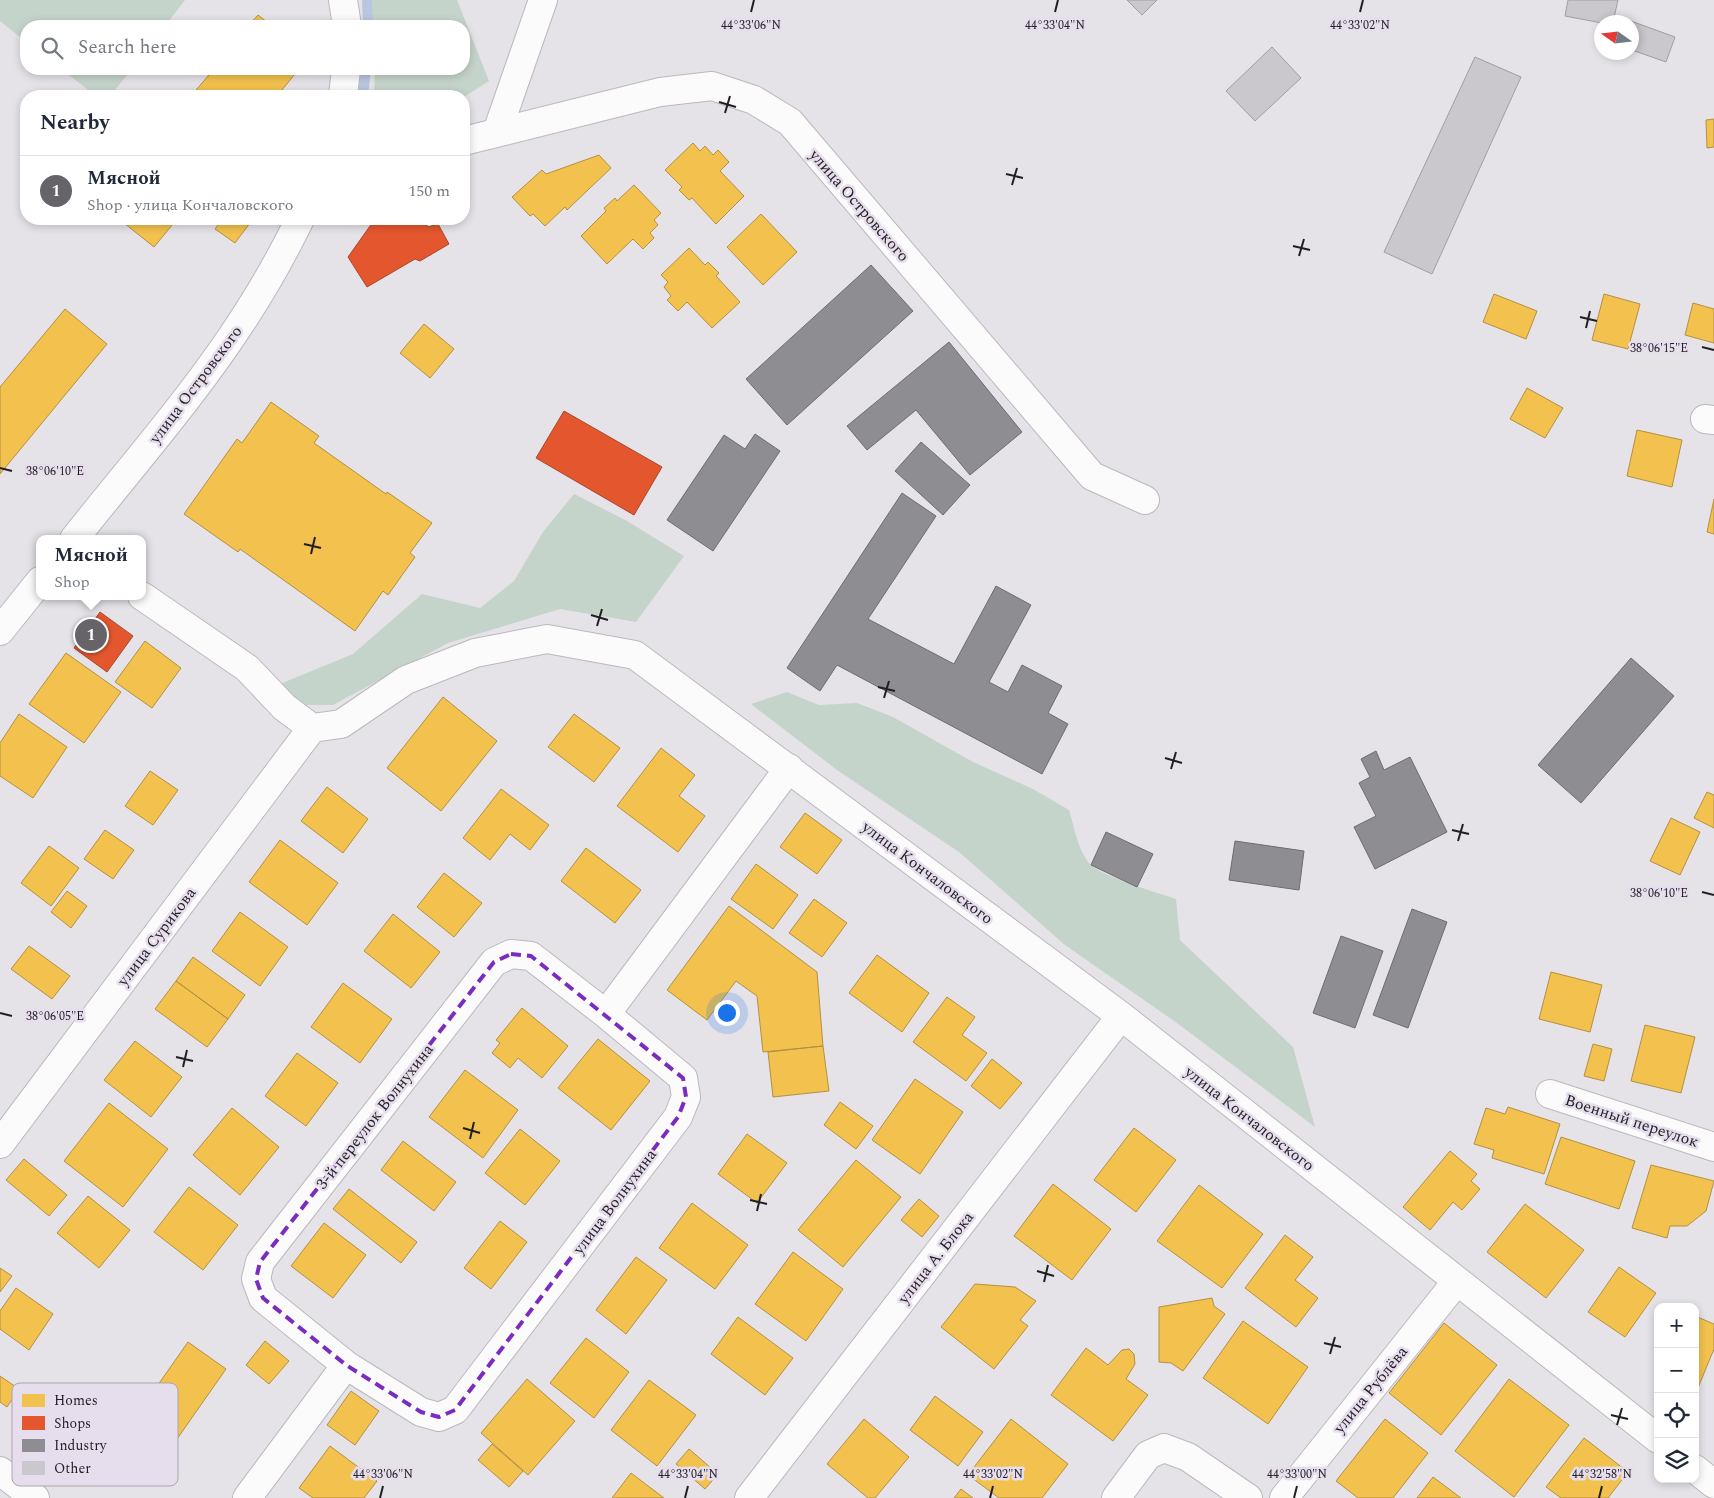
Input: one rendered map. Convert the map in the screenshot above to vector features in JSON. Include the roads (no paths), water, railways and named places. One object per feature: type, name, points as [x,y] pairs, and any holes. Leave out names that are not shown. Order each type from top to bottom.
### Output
[{"type":"street","points":[[343,0],[346,20]]},
{"type":"street","points":[[497,132],[543,0]]},
{"type":"street","points":[[344,90],[345,75]]},
{"type":"street","name":"улица Островского","points":[[470,139],[660,92],[712,86],[754,100],[790,122],[1092,476],[1145,500]]},
{"type":"street","name":"улица Островского","points":[[77,535],[196,385],[246,316],[297,225]]},
{"type":"street","points":[[0,630],[36,586]]},
{"type":"street","points":[[146,599],[247,668],[284,707],[312,728]]},
{"type":"street","name":"улица Кончаловского","points":[[312,728],[341,724],[406,680],[475,654],[547,639],[635,655],[1121,1016],[1657,1438]]},
{"type":"street","name":"улица Сурикова","points":[[0,1144],[312,728]]},
{"type":"street","points":[[606,1014],[789,768]]},
{"type":"street","name":"3-й переулок Волнухина","points":[[346,1365],[263,1298],[256,1279],[260,1262],[494,962],[511,954],[531,956],[606,1014]]},
{"type":"street","name":"улица Волнухина","points":[[346,1365],[421,1412],[439,1417],[455,1410],[678,1117],[686,1097],[683,1078],[606,1014]]},
{"type":"street","name":"улица А. Блока","points":[[749,1498],[1121,1016]]},
{"type":"street","name":"Военный переулок","points":[[1550,1094],[1714,1147]]},
{"type":"street","name":"улица Рублёва","points":[[1284,1498],[1457,1281]]},
{"type":"street","points":[[247,1498],[346,1365]]},
{"type":"street","points":[[1116,1498],[1148,1456],[1164,1448],[1188,1457],[1248,1498]]},
{"type":"street","points":[[0,1471],[12,1480]]},
{"type":"street","points":[[1699,1472],[1714,1484]]},
{"type":"street","points":[[19,1486],[35,1498]]},
{"type":"waterway","points":[[367,0],[368,20]]},
{"type":"waterway","points":[[364,90],[365,75]]},
{"type":"place","name":"Мясной","points":[[91,635]]}]
